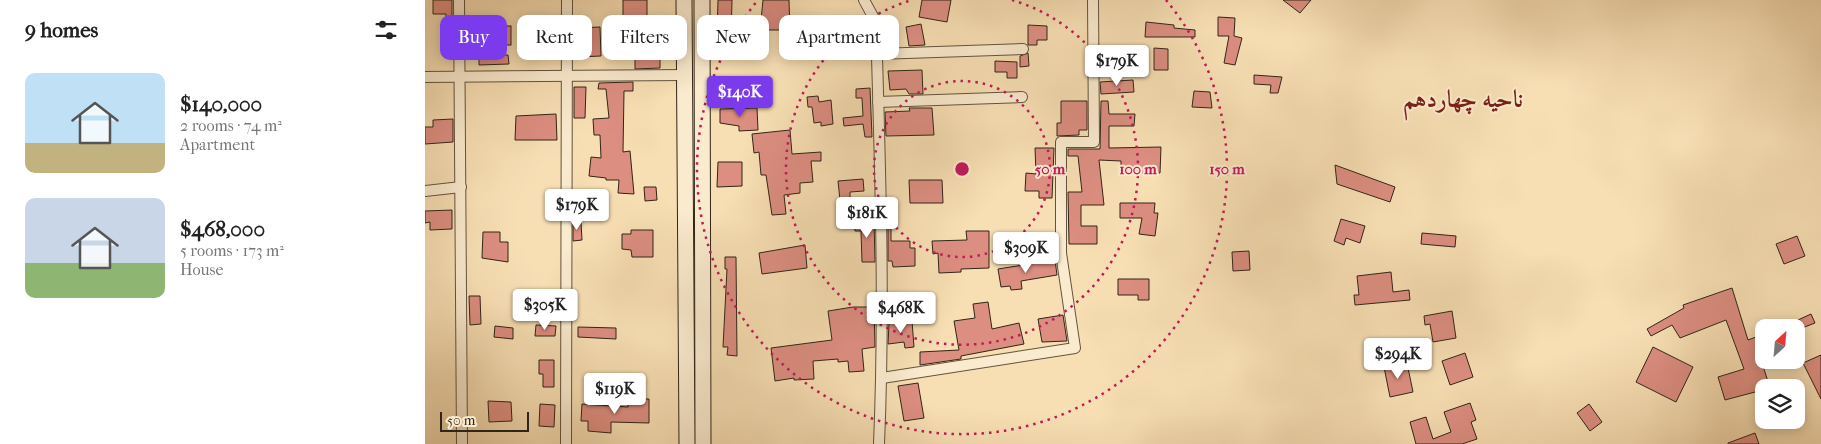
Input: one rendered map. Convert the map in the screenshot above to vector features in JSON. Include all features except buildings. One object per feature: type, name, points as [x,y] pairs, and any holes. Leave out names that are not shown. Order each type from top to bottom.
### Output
[{"type":"main road","points":[[684,0],[687,444]]},
{"type":"main road","points":[[702,0],[703,444]]},
{"type":"street","points":[[459,0],[462,444]]},
{"type":"street","points":[[566,444],[567,0]]},
{"type":"street","points":[[863,0],[872,15]]},
{"type":"street","points":[[882,378],[1075,348],[1061,253],[1061,142],[1094,142],[1093,0]]},
{"type":"street","points":[[899,53],[1023,49]]},
{"type":"street","points":[[877,60],[882,230],[882,378],[879,444]]},
{"type":"street","points":[[425,77],[566,74],[685,75]]},
{"type":"street","points":[[878,102],[1022,97]]},
{"type":"street","points":[[425,191],[461,187]]},
{"type":"district","name":"ناحیه چهاردهم","points":[[1463,99]]}]
